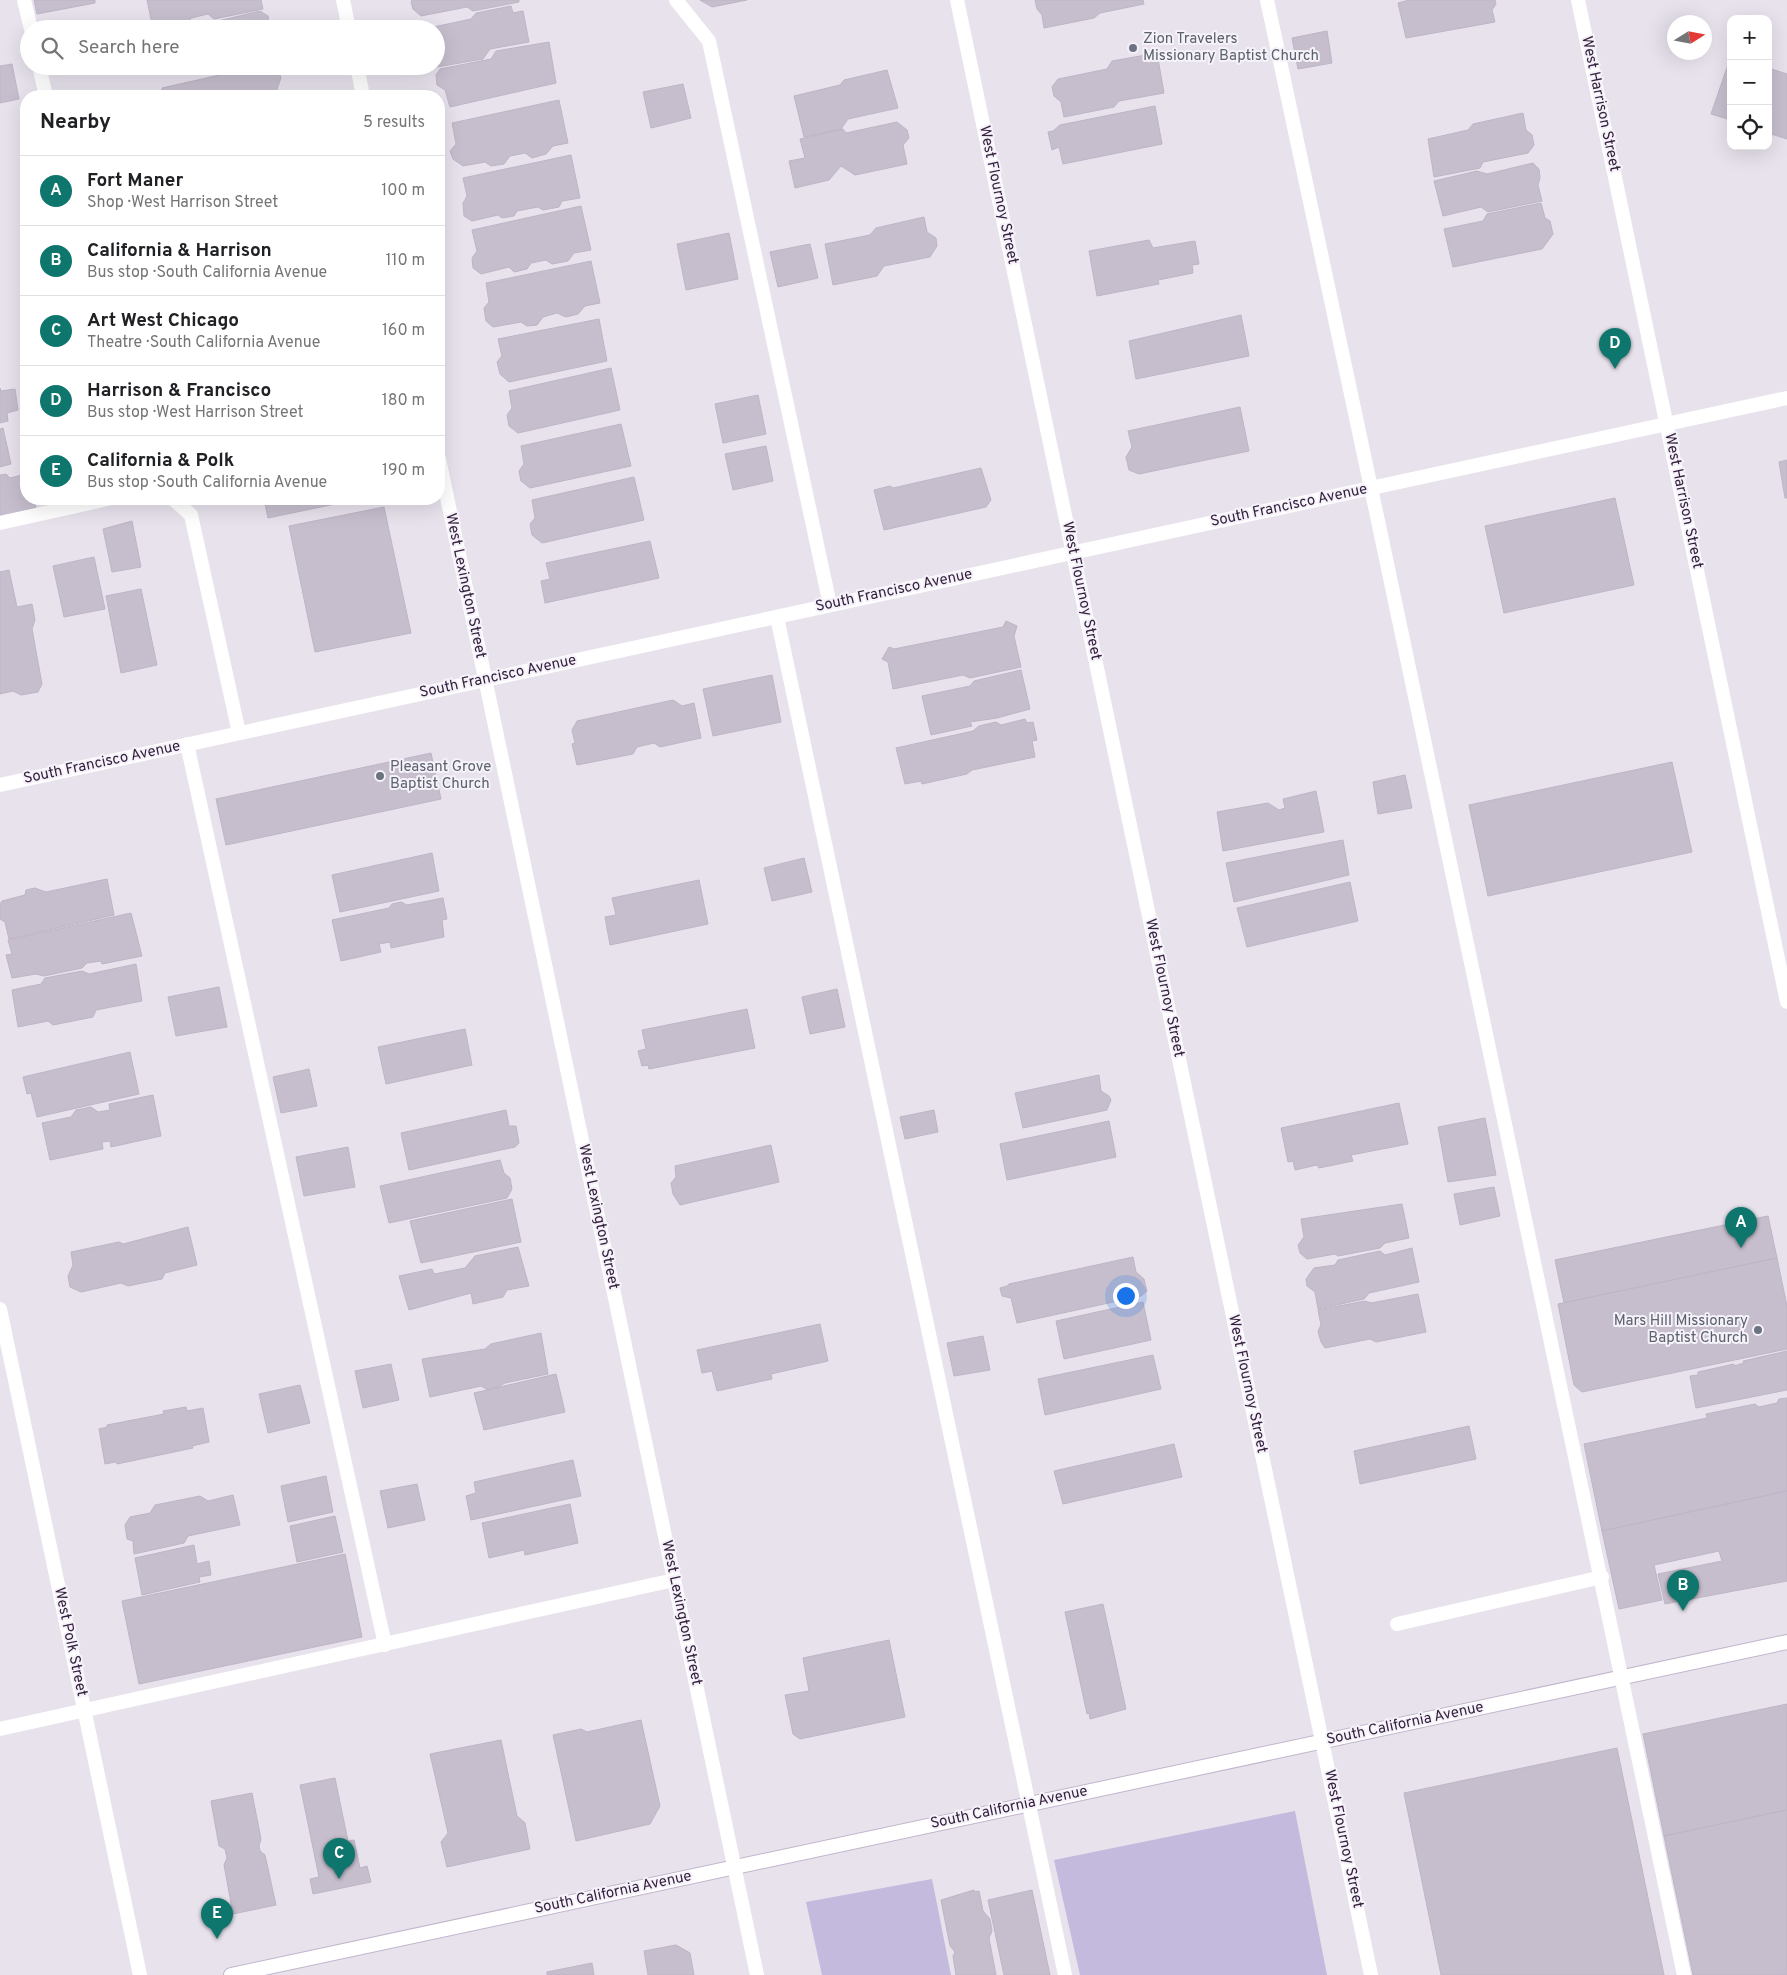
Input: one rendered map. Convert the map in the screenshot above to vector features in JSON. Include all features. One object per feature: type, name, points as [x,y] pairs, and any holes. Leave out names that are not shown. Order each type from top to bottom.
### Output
[{"type":"street","points":[[24,0],[29,20]]},
{"type":"street","points":[[343,0],[347,20]]},
{"type":"street","points":[[676,0],[709,41],[830,605]]},
{"type":"street","name":"West Flournoy Street","points":[[958,0],[1371,1975]]},
{"type":"street","points":[[1266,0],[1602,1577],[1684,1975]]},
{"type":"street","name":"West Harrison Street","points":[[1578,0],[1787,1002]]},
{"type":"street","points":[[41,75],[45,90]]},
{"type":"street","points":[[358,75],[362,90]]},
{"type":"street","name":"South Francisco Avenue","points":[[0,785],[1787,398]]},
{"type":"street","name":"West Lexington Street","points":[[445,488],[756,1975]]},
{"type":"street","points":[[0,523],[81,505]]},
{"type":"street","points":[[179,505],[190,515],[239,733]]},
{"type":"street","points":[[777,616],[1065,1975]]},
{"type":"street","points":[[187,744],[385,1644]]},
{"type":"street","name":"West Polk Street","points":[[0,1309],[140,1975]]},
{"type":"street","points":[[1397,1624],[1602,1577]]},
{"type":"street","points":[[0,1729],[674,1580]]},
{"type":"street","name":"South California Avenue","points":[[231,1975],[1787,1642]]},
{"type":"shaded area","points":[[1295,1811],[1327,1975],[1080,1975],[1054,1860]]},
{"type":"shaded area","points":[[932,1879],[951,1975],[822,1975],[806,1902]]},
{"type":"building","points":[[34,0],[95,0],[95,3],[37,14]]},
{"type":"building","points":[[147,0],[261,0],[263,9],[214,19],[208,14],[191,18],[190,20],[151,20]]},
{"type":"building","points":[[412,0],[519,0],[519,2],[473,11],[467,7],[421,16],[413,9]]},
{"type":"building","points":[[700,0],[747,0],[712,7]]},
{"type":"building","points":[[1035,0],[1143,0],[1144,4],[1100,13],[1094,18],[1044,28],[1042,15],[1037,9]]},
{"type":"building","points":[[1409,0],[1495,0],[1496,4],[1492,10],[1495,22],[1406,38],[1398,3]]},
{"type":"building","points":[[511,6],[513,13],[523,11],[529,42],[490,49],[483,59],[445,66],[445,25],[471,19],[476,13]]},
{"type":"building","points":[[260,11],[268,16],[269,20],[222,20]]},
{"type":"building","points":[[1327,31],[1332,63],[1298,69],[1292,38]]},
{"type":"building","points":[[549,42],[556,83],[450,107],[445,90],[437,85],[436,75],[445,75],[445,68],[491,59],[496,51]]},
{"type":"building","points":[[1157,53],[1164,93],[1119,101],[1114,107],[1064,117],[1061,102],[1054,96],[1052,87],[1058,79],[1107,69],[1112,61]]},
{"type":"building","points":[[12,64],[19,99],[0,103],[0,66]]},
{"type":"building","points":[[1727,68],[1727,119],[1711,114]]},
{"type":"building","points":[[1772,69],[1787,74],[1787,139],[1772,134]]},
{"type":"building","points":[[887,70],[898,108],[848,119],[841,129],[804,137],[794,96],[840,85],[844,80]]},
{"type":"building","points":[[220,75],[280,75],[281,78],[277,90],[162,90],[162,88]]},
{"type":"building","points":[[683,84],[691,118],[651,128],[643,92]]},
{"type":"building","points":[[559,100],[568,143],[553,146],[546,154],[532,158],[525,153],[510,156],[504,164],[491,166],[485,162],[463,166],[453,159],[450,151],[456,144],[452,123]]},
{"type":"building","points":[[1155,106],[1162,144],[1063,164],[1059,147],[1052,150],[1048,132],[1053,131],[1060,125]]},
{"type":"building","points":[[1523,113],[1526,130],[1532,135],[1534,145],[1528,153],[1483,162],[1480,168],[1434,177],[1428,139],[1468,130],[1473,124]]},
{"type":"building","points":[[897,122],[907,130],[909,138],[903,145],[907,164],[855,175],[841,166],[829,180],[795,188],[789,161],[805,158],[800,139],[843,129],[846,133]]},
{"type":"building","points":[[571,155],[580,198],[562,201],[559,207],[543,210],[538,207],[517,211],[514,216],[502,218],[498,215],[472,221],[464,216],[463,203],[467,196],[463,178]]},
{"type":"building","points":[[1533,163],[1539,169],[1540,178],[1538,185],[1542,201],[1488,212],[1481,207],[1443,216],[1434,181],[1477,171],[1487,174]]},
{"type":"building","points":[[1541,203],[1545,218],[1550,221],[1553,234],[1542,249],[1453,267],[1444,229],[1483,221],[1487,214]]},
{"type":"building","points":[[581,206],[591,250],[574,253],[568,261],[552,264],[546,260],[531,263],[527,269],[514,272],[509,267],[481,274],[473,268],[472,258],[477,251],[472,230]]},
{"type":"building","points":[[924,217],[927,232],[936,238],[937,246],[930,257],[884,266],[877,276],[833,285],[825,244],[870,235],[876,228]]},
{"type":"building","points":[[729,233],[738,279],[686,290],[677,244]]},
{"type":"building","points":[[1149,240],[1153,248],[1195,241],[1199,264],[1192,265],[1193,273],[1158,280],[1159,284],[1097,296],[1089,251]]},
{"type":"building","points":[[810,244],[818,278],[778,287],[770,252]]},
{"type":"building","points":[[591,261],[600,303],[585,306],[578,314],[566,317],[557,313],[543,317],[537,325],[527,326],[521,322],[493,327],[486,321],[484,308],[489,302],[486,283]]},
{"type":"building","points":[[1241,315],[1249,356],[1136,379],[1129,341]]},
{"type":"building","points":[[599,319],[607,361],[509,382],[500,374],[497,362],[502,356],[498,339]]},
{"type":"building","points":[[611,368],[620,410],[518,433],[509,426],[507,415],[512,408],[509,391]]},
{"type":"building","points":[[0,388],[1,391],[15,389],[18,410],[7,413],[8,421],[0,423]]},
{"type":"building","points":[[758,395],[766,434],[723,443],[715,404]]},
{"type":"building","points":[[1240,407],[1249,451],[1139,474],[1129,470],[1126,457],[1132,447],[1128,431]]},
{"type":"building","points":[[621,424],[631,466],[530,488],[521,481],[519,471],[524,464],[521,446]]},
{"type":"building","points":[[3,428],[11,464],[0,467],[0,429]]},
{"type":"building","points":[[766,446],[773,481],[733,490],[725,454]]},
{"type":"building","points":[[1787,460],[1787,498],[1785,498],[1779,462]]},
{"type":"building","points":[[981,468],[991,500],[986,507],[884,530],[874,490],[890,486],[893,488]]},
{"type":"building","points":[[6,474],[10,478],[20,476],[20,505],[35,505],[36,508],[0,516],[0,475]]},
{"type":"building","points":[[634,477],[644,520],[542,543],[532,535],[530,524],[535,518],[532,500]]},
{"type":"building","points":[[1615,498],[1634,585],[1504,613],[1485,526]]},
{"type":"building","points":[[265,505],[330,505],[268,518]]},
{"type":"building","points":[[384,507],[411,633],[315,652],[289,526]]},
{"type":"building","points":[[132,521],[141,567],[112,572],[103,529]]},
{"type":"building","points":[[650,541],[659,578],[545,603],[541,581],[550,579],[546,563]]},
{"type":"building","points":[[94,557],[105,609],[64,617],[53,566]]},
{"type":"building","points":[[9,570],[17,607],[32,604],[35,620],[32,629],[42,684],[38,692],[21,695],[13,691],[0,694],[0,572]]},
{"type":"building","points":[[141,589],[157,665],[121,673],[106,596]]},
{"type":"building","points":[[1006,621],[1017,626],[1014,636],[1021,667],[970,678],[963,675],[893,689],[888,662],[882,659],[889,647],[894,649],[1003,627]]},
{"type":"building","points":[[1021,670],[1030,709],[997,718],[970,722],[972,726],[931,735],[922,696],[970,686],[974,681]]},
{"type":"building","points":[[772,675],[781,722],[713,736],[703,689]]},
{"type":"building","points":[[673,700],[682,706],[694,703],[701,738],[660,747],[654,743],[637,747],[633,754],[577,765],[572,744],[575,743],[572,730],[577,721]]},
{"type":"building","points":[[1025,719],[1027,723],[1033,722],[1037,740],[1032,741],[1035,757],[972,770],[967,774],[922,784],[921,781],[905,784],[896,748],[973,731],[979,726],[996,722],[1001,725]]},
{"type":"building","name":"Pleasant Grove Baptist Church","points":[[431,753],[441,799],[226,845],[216,799]]},
{"type":"building","points":[[1672,762],[1692,852],[1488,896],[1469,805]]},
{"type":"building","points":[[1405,775],[1412,808],[1378,814],[1373,782]]},
{"type":"building","points":[[1316,791],[1324,832],[1223,851],[1217,812],[1268,803],[1279,810],[1285,808],[1283,799]]},
{"type":"building","points":[[1343,840],[1349,875],[1234,902],[1226,863]]},
{"type":"building","points":[[432,853],[439,891],[340,912],[332,875]]},
{"type":"building","points":[[804,858],[812,892],[772,901],[764,868]]},
{"type":"building","points":[[107,879],[114,915],[9,939],[5,922],[0,919],[0,904],[2,901],[25,895],[26,890],[35,888],[46,892]]},
{"type":"building","points":[[699,880],[708,924],[610,945],[605,917],[616,915],[612,898]]},
{"type":"building","points":[[1350,882],[1358,921],[1247,947],[1237,908]]},
{"type":"building","points":[[443,898],[447,919],[442,920],[444,937],[391,948],[390,942],[379,944],[381,952],[341,961],[332,920],[389,908],[392,904],[401,902],[407,905]]},
{"type":"building","points":[[131,913],[142,956],[102,964],[101,961],[87,963],[82,968],[44,976],[36,974],[12,978],[6,955],[12,954],[8,940]]},
{"type":"building","points":[[136,964],[142,1001],[96,1010],[93,1017],[53,1025],[48,1021],[18,1027],[12,990],[41,984],[45,978],[82,971],[89,974]]},
{"type":"building","points":[[219,987],[227,1027],[176,1036],[168,997]]},
{"type":"building","points":[[837,989],[845,1027],[810,1034],[802,997]]},
{"type":"building","points":[[747,1009],[755,1048],[649,1069],[648,1065],[642,1066],[638,1051],[646,1049],[642,1030]]},
{"type":"building","points":[[465,1029],[472,1065],[386,1084],[378,1047]]},
{"type":"building","points":[[130,1052],[139,1094],[37,1117],[31,1093],[27,1094],[23,1077]]},
{"type":"building","points":[[309,1069],[317,1106],[281,1113],[273,1077]]},
{"type":"building","points":[[1099,1075],[1101,1091],[1109,1096],[1111,1100],[1107,1110],[1023,1128],[1015,1093]]},
{"type":"building","points":[[153,1095],[161,1136],[111,1147],[110,1141],[102,1142],[103,1149],[50,1160],[42,1123],[71,1117],[76,1110],[91,1107],[98,1112],[110,1110],[109,1104]]},
{"type":"building","points":[[1399,1103],[1408,1144],[1351,1155],[1353,1161],[1319,1168],[1317,1165],[1295,1170],[1293,1161],[1288,1162],[1281,1128]]},
{"type":"building","points":[[506,1110],[509,1126],[516,1126],[519,1143],[515,1147],[409,1170],[401,1133]]},
{"type":"building","points":[[934,1110],[938,1132],[905,1139],[900,1117]]},
{"type":"building","points":[[1485,1118],[1496,1175],[1448,1182],[1438,1127]]},
{"type":"building","points":[[1109,1121],[1116,1157],[1007,1180],[1000,1144]]},
{"type":"building","points":[[771,1145],[779,1182],[680,1205],[673,1194],[671,1183],[676,1177],[675,1166]]},
{"type":"building","points":[[348,1147],[355,1187],[304,1196],[296,1157]]},
{"type":"building","points":[[500,1160],[504,1173],[510,1178],[512,1189],[507,1198],[389,1223],[380,1186]]},
{"type":"building","points":[[1494,1187],[1500,1216],[1460,1225],[1454,1194]]},
{"type":"building","points":[[512,1199],[521,1242],[421,1263],[410,1221]]},
{"type":"building","points":[[1402,1204],[1409,1238],[1385,1243],[1380,1248],[1338,1256],[1335,1254],[1307,1259],[1300,1253],[1298,1245],[1304,1237],[1301,1219]]},
{"type":"building","points":[[1768,1216],[1777,1258],[1564,1303],[1555,1260]]},
{"type":"building","points":[[188,1227],[197,1265],[165,1273],[162,1279],[128,1286],[121,1283],[81,1292],[70,1287],[68,1276],[73,1265],[71,1252],[119,1242],[123,1244]]},
{"type":"building","points":[[518,1247],[529,1286],[507,1290],[503,1297],[473,1304],[471,1293],[409,1310],[399,1276],[432,1269],[434,1274],[465,1268],[475,1256]]},
{"type":"building","points":[[1412,1248],[1419,1282],[1369,1293],[1364,1299],[1318,1309],[1315,1292],[1307,1286],[1306,1279],[1314,1268],[1335,1265],[1338,1260],[1380,1251],[1385,1255]]},
{"type":"building","points":[[1133,1257],[1136,1272],[1144,1279],[1147,1291],[1141,1296],[1017,1323],[1011,1298],[1002,1296],[1000,1288],[1009,1284]]},
{"type":"building","points":[[1777,1258],[1787,1306],[1787,1349],[1582,1392],[1574,1385],[1558,1304]]},
{"type":"building","points":[[1418,1294],[1426,1332],[1376,1342],[1370,1339],[1325,1348],[1321,1342],[1318,1331],[1321,1325],[1318,1310]]},
{"type":"building","points":[[1143,1302],[1151,1340],[1064,1359],[1056,1321]]},
{"type":"building","points":[[820,1324],[828,1361],[771,1374],[772,1379],[717,1391],[712,1371],[702,1373],[697,1350]]},
{"type":"building","points":[[541,1333],[548,1374],[505,1383],[488,1390],[481,1386],[430,1397],[422,1359],[485,1349],[491,1344]]},
{"type":"building","points":[[983,1336],[990,1370],[954,1376],[947,1343]]},
{"type":"building","points":[[1787,1351],[1787,1390],[1696,1408],[1690,1376],[1698,1375],[1698,1372],[1734,1364],[1734,1366],[1744,1363],[1743,1361]]},
{"type":"building","points":[[1153,1355],[1161,1389],[1045,1415],[1038,1379]]},
{"type":"building","points":[[391,1364],[399,1400],[363,1408],[355,1371]]},
{"type":"building","points":[[556,1374],[565,1412],[484,1430],[474,1393]]},
{"type":"building","points":[[300,1385],[310,1423],[268,1433],[259,1394]]},
{"type":"building","points":[[1787,1398],[1787,1491],[1602,1531],[1584,1444],[1707,1418],[1706,1414],[1755,1404],[1759,1407],[1777,1403],[1779,1399]]},
{"type":"building","points":[[186,1407],[187,1411],[203,1408],[209,1442],[192,1446],[193,1448],[117,1464],[116,1462],[105,1464],[99,1429],[107,1427],[107,1425],[164,1414],[163,1411]]},
{"type":"building","points":[[1469,1426],[1476,1459],[1360,1484],[1354,1451]]},
{"type":"building","points":[[1174,1444],[1182,1477],[1063,1504],[1054,1471]]},
{"type":"building","points":[[573,1460],[581,1496],[471,1520],[466,1496],[476,1493],[474,1482]]},
{"type":"building","points":[[326,1476],[333,1512],[288,1522],[281,1486]]},
{"type":"building","points":[[417,1484],[425,1520],[388,1528],[380,1491]]},
{"type":"building","points":[[1787,1491],[1787,1581],[1665,1604],[1658,1574],[1722,1561],[1719,1551],[1654,1565],[1662,1600],[1619,1609],[1602,1531]]},
{"type":"building","points":[[233,1495],[240,1525],[188,1536],[184,1543],[134,1554],[133,1541],[127,1539],[125,1525],[130,1517],[150,1513],[155,1505],[200,1496],[208,1501]]},
{"type":"building","points":[[570,1504],[578,1543],[525,1555],[524,1550],[489,1558],[482,1523]]},
{"type":"building","points":[[335,1516],[343,1552],[297,1562],[290,1526]]},
{"type":"building","points":[[194,1545],[197,1564],[209,1561],[211,1575],[199,1577],[200,1582],[142,1595],[135,1558]]},
{"type":"building","points":[[345,1554],[362,1637],[139,1684],[122,1601]]},
{"type":"building","points":[[1103,1604],[1126,1709],[1090,1719],[1089,1713],[1087,1714],[1065,1612]]},
{"type":"building","points":[[889,1640],[905,1717],[800,1739],[793,1734],[785,1695],[809,1691],[803,1658]]},
{"type":"building","points":[[1787,1704],[1787,1810],[1664,1836],[1643,1734]]},
{"type":"building","points":[[641,1720],[660,1806],[650,1824],[576,1841],[553,1735],[581,1729],[587,1732]]},
{"type":"building","points":[[501,1740],[517,1816],[525,1823],[530,1849],[447,1867],[441,1842],[448,1833],[430,1754]]},
{"type":"building","points":[[1617,1748],[1664,1975],[1441,1975],[1404,1793]]},
{"type":"building","points":[[335,1778],[348,1841],[354,1840],[360,1868],[367,1866],[371,1882],[313,1894],[310,1879],[319,1877],[300,1785]]},
{"type":"building","points":[[252,1793],[261,1839],[260,1851],[265,1855],[276,1905],[233,1914],[224,1865],[227,1858],[225,1849],[219,1846],[211,1801]]},
{"type":"building","points":[[1787,1810],[1787,1975],[1693,1975],[1664,1836]]},
{"type":"building","points":[[974,1890],[975,1892],[979,1891],[983,1911],[990,1919],[992,1931],[989,1938],[996,1975],[956,1975],[953,1956],[955,1952],[950,1946],[941,1900]]},
{"type":"building","points":[[1032,1890],[1050,1975],[1004,1975],[988,1900]]},
{"type":"building","points":[[676,1945],[690,1953],[694,1975],[648,1975],[644,1951]]},
{"type":"building","points":[[592,1963],[594,1975],[547,1975],[547,1972]]},
{"type":"place","name":"Zion Travelers Missionary Baptist Church","points":[[1133,48]]},
{"type":"place","name":"Harrison & Francisco","points":[[1615,369]]},
{"type":"place","name":"Pleasant Grove Baptist Church","points":[[380,776]]},
{"type":"place","name":"Fort Maner","points":[[1741,1248]]},
{"type":"place","name":"Mars Hill Missionary Baptist Church","points":[[1758,1330]]},
{"type":"place","name":"California & Harrison","points":[[1683,1611]]},
{"type":"place","name":"Art West Chicago","points":[[339,1879]]},
{"type":"place","name":"California & Polk","points":[[217,1939]]}]
